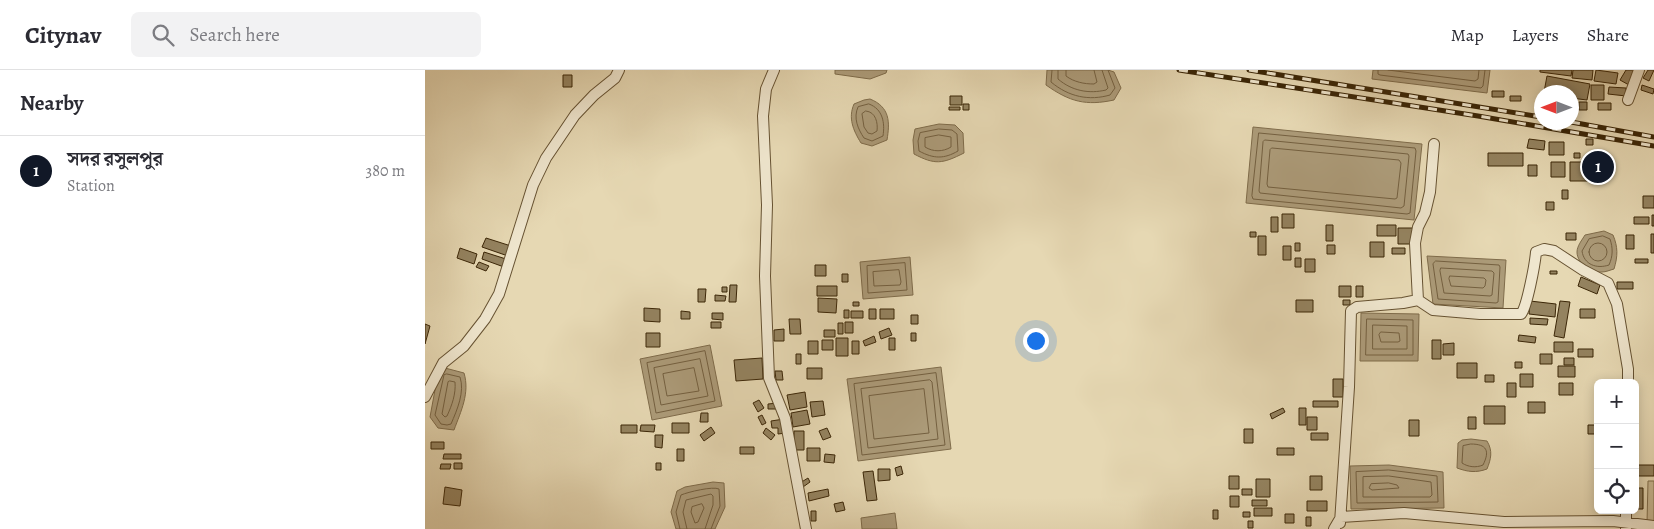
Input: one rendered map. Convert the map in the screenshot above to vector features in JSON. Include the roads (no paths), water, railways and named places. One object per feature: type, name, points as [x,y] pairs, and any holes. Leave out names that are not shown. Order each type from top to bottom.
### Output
[{"type":"street","points":[[425,397],[443,363],[463,346],[485,319],[499,294],[533,185],[546,158],[575,115],[594,95],[615,78],[619,70]]},
{"type":"street","points":[[775,70],[766,89],[763,116],[767,205],[765,276],[769,378],[785,418],[806,529]]},
{"type":"street","points":[[1627,100],[1639,70]]},
{"type":"street","points":[[1418,300],[1415,243],[1417,227],[1425,212],[1430,192],[1434,144]]},
{"type":"street","points":[[1340,529],[1349,387],[1351,311],[1357,307],[1418,300],[1433,310],[1480,314],[1521,314],[1525,310],[1535,267],[1536,252],[1543,249],[1554,251],[1583,270],[1608,283],[1617,304],[1628,379]]},
{"type":"street","points":[[1341,517],[1403,513],[1504,522],[1613,521],[1626,526],[1654,526]]},
{"type":"street","points":[[1334,529],[1341,517]]},
{"type":"water","points":[[835,70],[887,70],[886,73],[870,79],[835,74]]},
{"type":"water","points":[[1047,70],[1108,70],[1114,72],[1121,88],[1114,100],[1095,103],[1079,101],[1071,99],[1046,85]]},
{"type":"water","points":[[1373,70],[1490,70],[1487,93],[1372,79]]},
{"type":"water","points":[[870,99],[882,106],[888,121],[887,140],[872,146],[861,143],[851,119],[854,104]]},
{"type":"water","points":[[939,124],[955,125],[963,133],[964,153],[939,162],[914,154],[913,140],[915,129]]},
{"type":"water","points":[[1253,127],[1422,144],[1414,220],[1246,203]]},
{"type":"water","points":[[1604,231],[1613,235],[1617,248],[1616,260],[1614,269],[1598,272],[1582,264],[1577,250],[1585,235]]},
{"type":"water","points":[[1427,256],[1506,260],[1503,308],[1433,304]]},
{"type":"water","points":[[910,257],[913,295],[863,299],[860,262]]},
{"type":"water","points":[[1361,313],[1419,314],[1418,361],[1360,361]]},
{"type":"water","points":[[710,345],[722,406],[652,420],[640,359]]},
{"type":"water","points":[[941,367],[951,449],[858,461],[847,379]]},
{"type":"water","points":[[445,368],[464,373],[466,380],[464,402],[454,430],[438,428],[430,417],[437,379]]},
{"type":"water","points":[[1462,440],[1487,441],[1491,455],[1487,469],[1472,472],[1457,468],[1458,443]]},
{"type":"water","points":[[1389,465],[1443,472],[1444,508],[1351,509],[1350,466]]},
{"type":"water","points":[[713,482],[724,483],[725,507],[715,529],[676,529],[671,512],[677,491],[685,487]]},
{"type":"water","points":[[895,513],[897,529],[862,529],[861,518]]},
{"type":"railway","points":[[1179,70],[1478,116],[1654,146]]},
{"type":"railway","points":[[1249,70],[1534,116]]},
{"type":"railway","points":[[1579,123],[1654,137]]},
{"type":"place","name":"সদর রসুলপুর","points":[[1598,167]]}]
